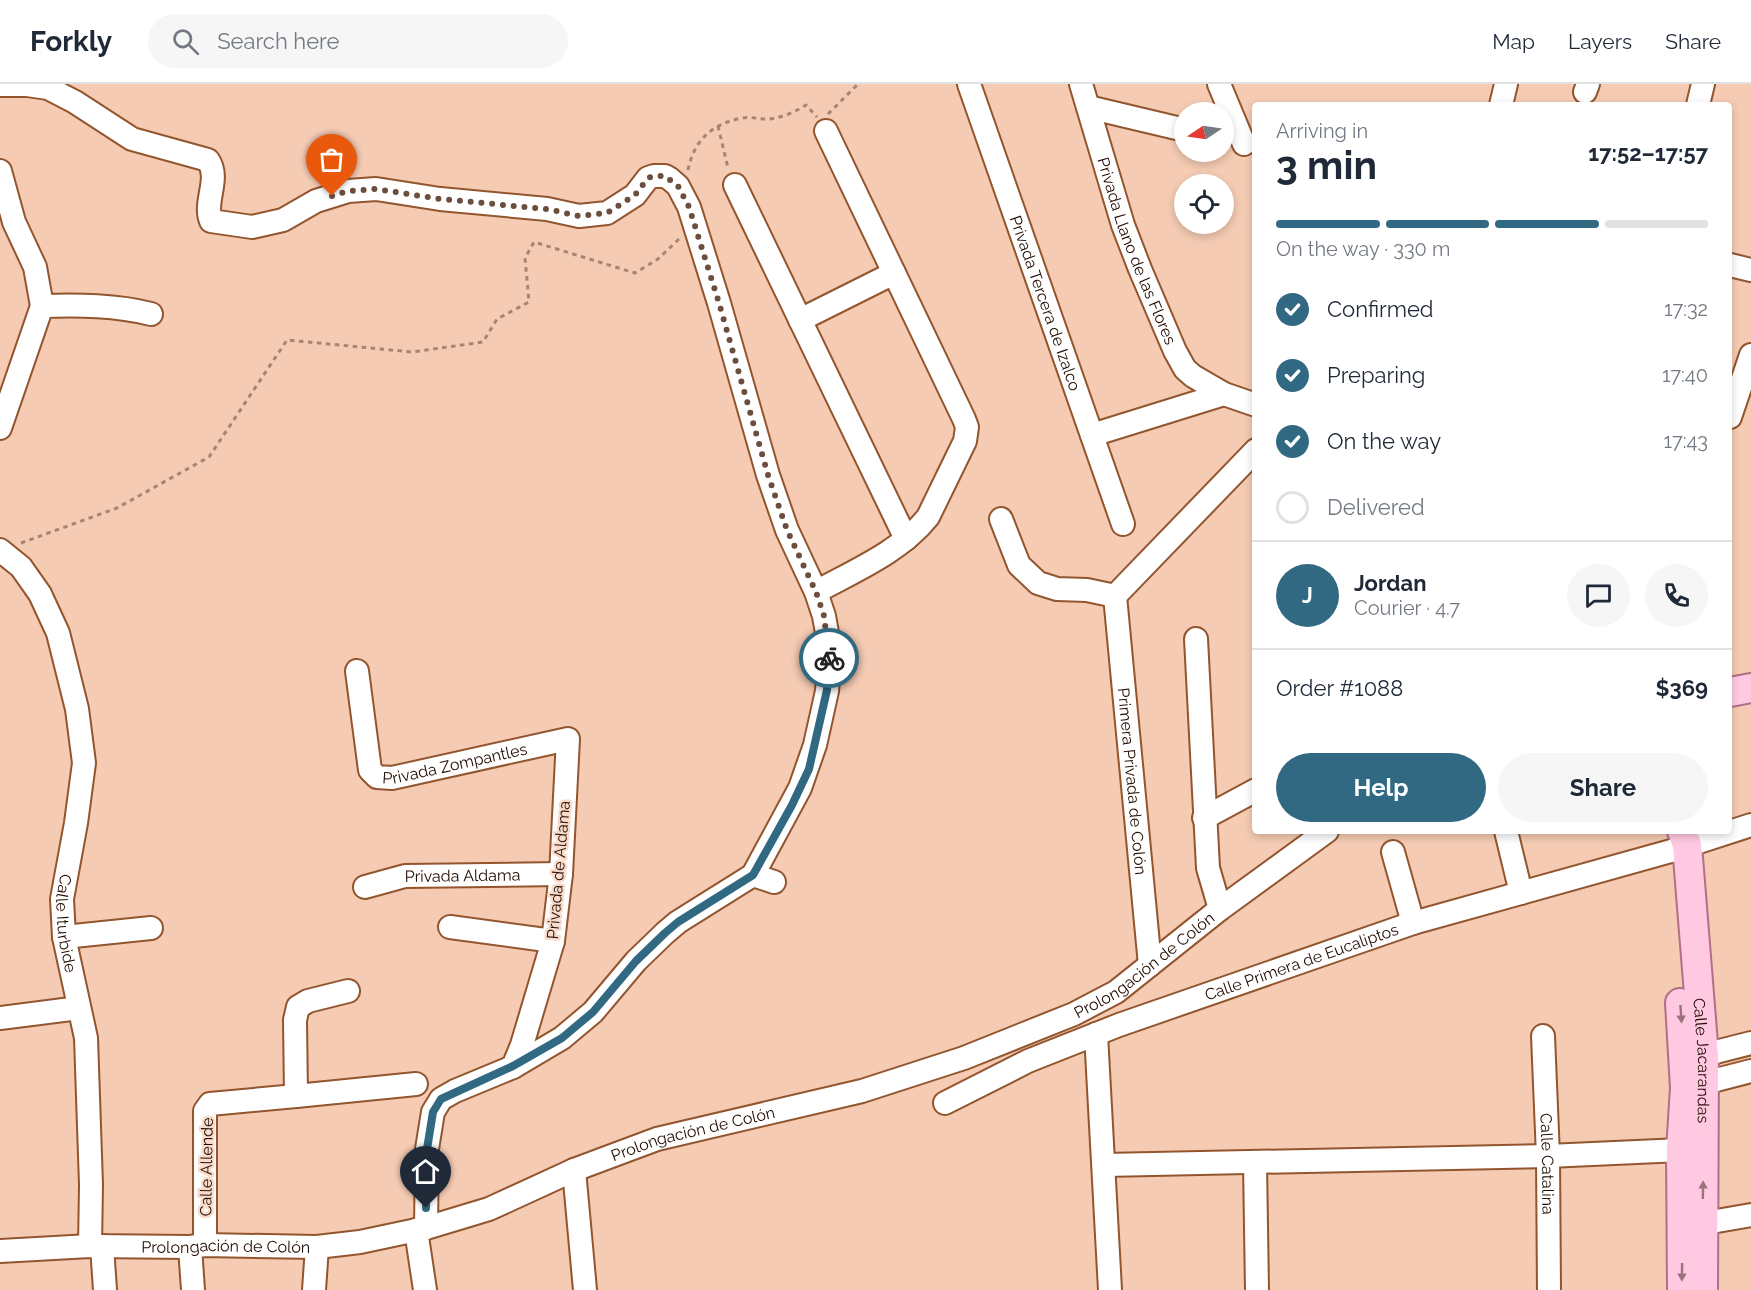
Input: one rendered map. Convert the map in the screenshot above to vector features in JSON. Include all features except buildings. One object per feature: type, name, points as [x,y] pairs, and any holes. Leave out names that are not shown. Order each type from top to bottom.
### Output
[{"type":"main road","points":[[1732,692],[1751,688]]},
{"type":"main road","name":"Calle Jacarandas","points":[[1679,840],[1695,1086],[1692,1225],[1682,1290]]},
{"type":"main road","name":"Calle Jacarandas","points":[[1695,1086],[1681,1150],[1703,1290]]},
{"type":"street","name":"Privada Tercera de Izalco","points":[[969,84],[1123,524]]},
{"type":"street","name":"Privada Llano de las Flores","points":[[1081,84],[1123,225],[1175,351],[1185,369],[1193,376],[1224,394],[1252,404]]},
{"type":"street","points":[[1219,84],[1241,144]]},
{"type":"street","points":[[1502,102],[1506,84]]},
{"type":"street","points":[[1699,102],[1703,84]]},
{"type":"street","points":[[0,85],[48,88],[75,102],[132,139],[208,160],[213,167],[208,214],[211,221],[223,224],[252,227],[283,220],[316,201],[348,191],[376,189],[440,199],[547,209],[579,216],[607,213],[635,195],[648,178],[659,175],[670,179],[678,186],[684,197],[719,303],[768,475],[787,530],[816,592],[824,616],[829,644],[827,690],[822,718],[809,769],[764,878],[678,922],[636,961],[593,1012],[562,1038],[513,1066],[446,1095],[436,1105],[427,1149],[421,1229],[425,1290]]},
{"type":"street","points":[[1088,107],[1174,127]]},
{"type":"street","points":[[816,592],[890,550],[919,529],[928,517],[965,441],[967,427],[826,131]]},
{"type":"street","points":[[0,171],[14,222],[35,267],[42,306],[0,428]]},
{"type":"street","points":[[735,186],[906,539]]},
{"type":"street","points":[[1732,265],[1751,270]]},
{"type":"street","points":[[800,320],[894,273]]},
{"type":"street","points":[[42,306],[110,307],[151,314]]},
{"type":"street","points":[[1732,411],[1751,355]]},
{"type":"street","points":[[1092,435],[1224,394]]},
{"type":"street","points":[[1001,519],[1019,565],[1038,583],[1057,589],[1087,590],[1115,596],[1252,454]]},
{"type":"street","name":"Calle Iturbide","points":[[2,552],[21,567],[40,594],[58,633],[76,709],[84,763],[62,899],[64,937],[86,1038],[96,1246],[105,1290]]},
{"type":"street","name":"Primera Privada de Colón","points":[[1115,596],[1150,965]]},
{"type":"street","points":[[1196,639],[1208,868],[1220,909]]},
{"type":"street","name":"Privada Zompantles","points":[[357,671],[370,770],[377,777],[392,778],[568,739]]},
{"type":"street","name":"Privada de Aldama","points":[[513,1066],[522,1045],[553,941],[561,874],[568,739]]},
{"type":"street","points":[[1204,818],[1252,792]]},
{"type":"street","name":"Calle Primera de Eucaliptos","points":[[1732,829],[1751,825]]},
{"type":"street","name":"Prolongación de Colón","points":[[0,1251],[96,1246],[317,1247],[360,1242],[421,1229],[489,1209],[574,1170],[657,1139],[862,1091],[964,1058],[1074,1014],[1116,992],[1220,909],[1323,834]]},
{"type":"street","points":[[1507,834],[1521,893]]},
{"type":"street","name":"Calle Primera de Eucaliptos","points":[[945,1103],[1028,1061],[1096,1034],[1413,923],[1521,893],[1679,840],[1708,834]]},
{"type":"street","points":[[1393,852],[1413,923]]},
{"type":"street","name":"Privada Aldama","points":[[365,887],[405,876],[561,874]]},
{"type":"street","points":[[450,927],[553,941]]},
{"type":"street","points":[[64,937],[151,928]]},
{"type":"street","points":[[296,1096],[295,1020],[298,1007],[308,1001],[348,991]]},
{"type":"street","points":[[0,1018],[79,1008]]},
{"type":"street","points":[[1096,1034],[1105,1165],[1110,1290]]},
{"type":"street","name":"Calle Catalina","points":[[1543,1036],[1548,1156],[1549,1290]]},
{"type":"street","points":[[1694,1058],[1751,1043]]},
{"type":"street","points":[[1695,1086],[1751,1071]]},
{"type":"street","name":"Calle Allende","points":[[194,1290],[205,1111],[210,1104],[416,1084]]},
{"type":"street","points":[[1105,1165],[1548,1156],[1681,1150]]},
{"type":"street","points":[[1255,1163],[1257,1290]]},
{"type":"street","points":[[574,1170],[585,1290]]},
{"type":"street","points":[[1692,1225],[1751,1215]]},
{"type":"street","points":[[314,1290],[317,1247]]},
{"type":"path","points":[[684,197],[690,163],[699,140],[718,126],[743,118],[771,119],[794,113],[806,105],[821,121],[858,84]]},
{"type":"path","points":[[718,126],[727,166],[735,186]]},
{"type":"path","points":[[2,552],[24,541],[117,508],[209,457],[287,340],[411,352],[483,342],[497,319],[529,302],[525,258],[534,242],[635,273],[658,259],[679,239],[677,230]]},
{"type":"way so far","points":[[332,196],[348,191],[376,189],[440,199],[547,209],[579,216],[607,213],[635,195],[648,178],[654,176],[665,176],[678,186],[689,207],[779,508],[816,592],[824,616],[829,658]]},
{"type":"route","points":[[426,1208],[427,1149],[430,1126],[433,1112],[441,1099],[513,1066],[562,1038],[593,1012],[636,961],[665,933],[678,922],[753,875],[809,769],[822,718],[829,658]]}]
